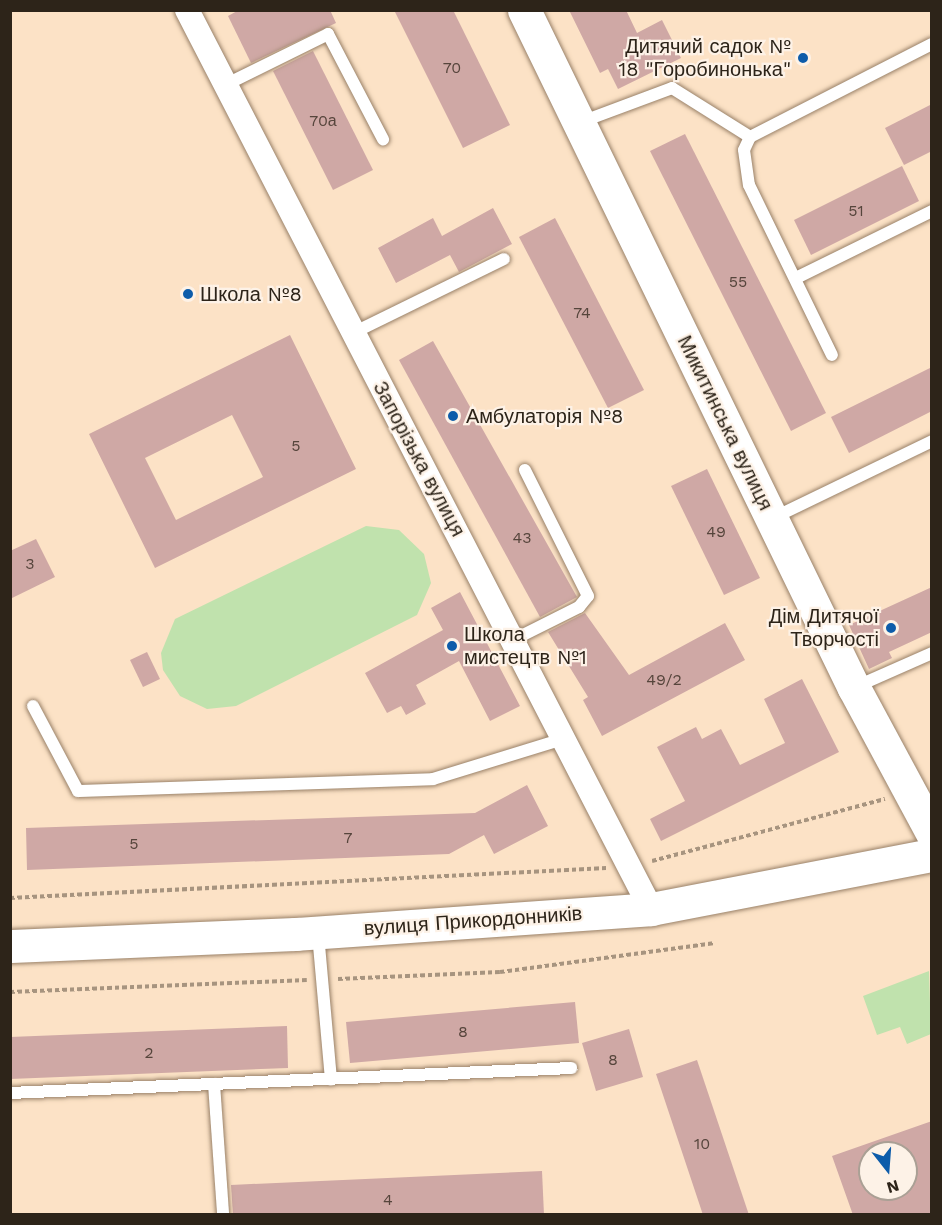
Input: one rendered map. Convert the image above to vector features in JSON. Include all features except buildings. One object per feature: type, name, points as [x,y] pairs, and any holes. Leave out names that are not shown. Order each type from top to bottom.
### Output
[{"type":"street","name":"Запорізька вулиця","points":[[187,10],[651,909]]},
{"type":"street","name":"Микитинська вулиця","points":[[524,10],[854,688],[932,832]]},
{"type":"street","name":"вулиця Прикордонників","points":[[10,946],[318,933],[651,909],[932,855]]},
{"type":"lane","points":[[225,85],[328,34],[383,139]]},
{"type":"lane","points":[[832,355],[749,185],[744,150],[750,137],[932,44]]},
{"type":"lane","points":[[580,123],[672,88],[750,137]]},
{"type":"lane","points":[[796,278],[932,211]]},
{"type":"lane","points":[[353,333],[504,259]]},
{"type":"lane","points":[[771,518],[932,441]]},
{"type":"lane","points":[[513,640],[579,607],[588,596],[525,470]]},
{"type":"lane","points":[[854,688],[932,653]]},
{"type":"lane","points":[[33,706],[78,791],[432,779],[563,739]]},
{"type":"lane","points":[[318,933],[331,1079]]},
{"type":"lane","points":[[10,1093],[571,1068]]},
{"type":"lane","points":[[214,1084],[223,1215]]},
{"type":"path","points":[[10,898],[629,867],[910,793]]},
{"type":"path","points":[[10,992],[500,972],[715,943]]},
{"type":"green space","points":[[366,526],[399,530],[424,554],[431,583],[417,615],[236,706],[207,709],[180,696],[163,670],[161,653],[175,619]]},
{"type":"green space","points":[[929,971],[931,1034],[907,1044],[900,1027],[877,1035],[863,996]]},
{"type":"place","name":"Дитячий садок № 18 \"Горобинонька\"","points":[[803,58]]},
{"type":"place","name":"Школа №8","points":[[188,294]]},
{"type":"place","name":"Амбулаторія №8","points":[[453,416]]},
{"type":"place","name":"Дім Дитячої Творчості","points":[[891,628]]},
{"type":"place","name":"Школа мистецтв №1","points":[[452,646]]}]
